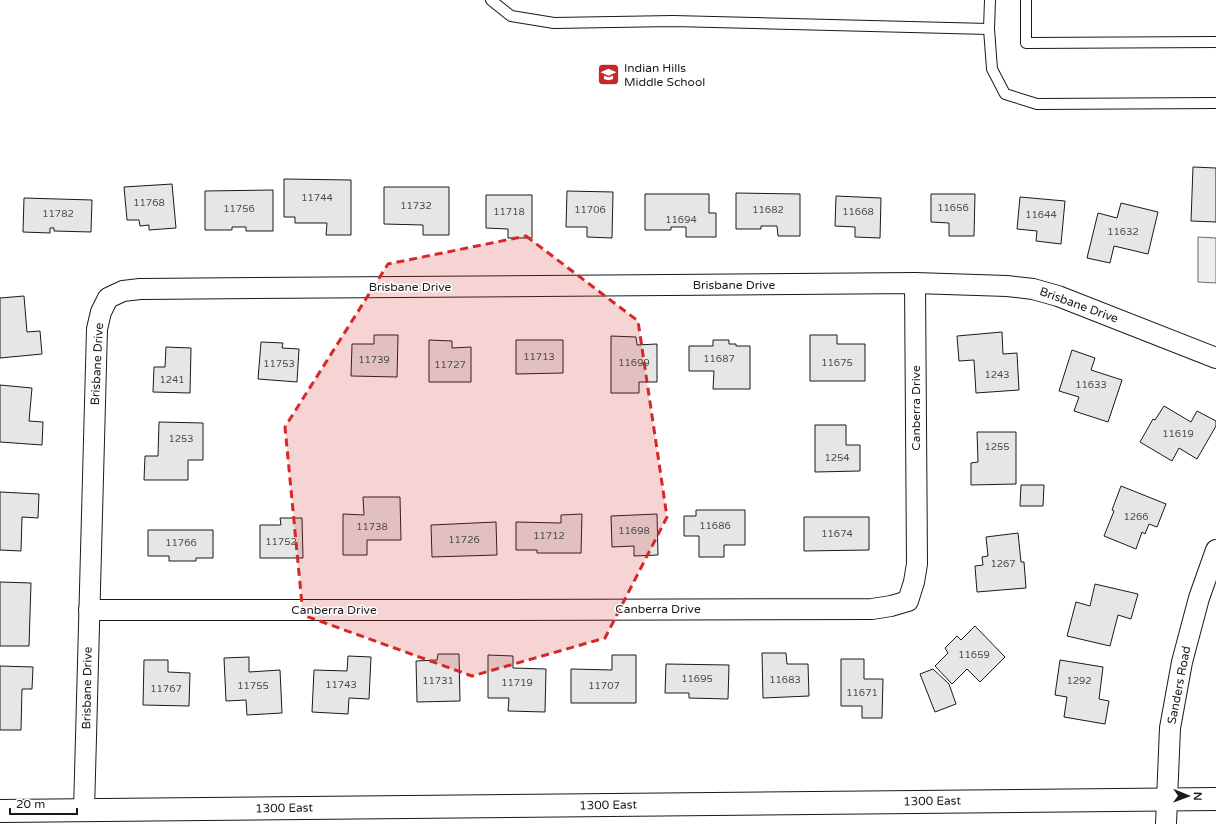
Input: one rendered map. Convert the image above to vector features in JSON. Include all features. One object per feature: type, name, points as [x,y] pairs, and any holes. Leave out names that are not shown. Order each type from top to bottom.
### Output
[{"type":"main road","name":"1300 East","points":[[0,811],[1166,798],[1216,799]]},
{"type":"street","name":"Brisbane Drive","points":[[84,811],[97,329],[101,312],[108,298],[123,291],[140,289],[915,283],[980,284],[1033,289],[1058,296],[1216,358]]},
{"type":"street","name":"Canberra Drive","points":[[89,610],[872,609],[908,601],[914,582],[917,564],[915,283]]},
{"type":"street","name":"Sanders Road","points":[[1166,824],[1170,728],[1182,662],[1199,598],[1216,550]]},
{"type":"lane","points":[[491,0],[511,16],[554,23],[673,21],[989,29]]},
{"type":"lane","points":[[990,0],[989,29],[992,69],[1005,94],[1037,104],[1216,103]]},
{"type":"lane","points":[[1026,0],[1026,43],[1216,42]]},
{"type":"highlighted area","points":[[526,236],[638,321],[667,517],[605,638],[472,676],[303,615],[285,427],[388,264]]},
{"type":"shaded area","points":[[1198,237],[1216,238],[1216,283],[1198,282]]},
{"type":"building","points":[[1193,167],[1216,168],[1216,222],[1191,221]]},
{"type":"building","points":[[284,179],[351,180],[351,235],[326,235],[327,223],[295,223],[295,217],[284,217]]},
{"type":"building","points":[[172,184],[176,228],[149,230],[149,225],[140,226],[139,220],[127,220],[124,187]]},
{"type":"building","points":[[384,187],[449,187],[449,235],[423,235],[423,225],[384,224]]},
{"type":"building","points":[[273,190],[273,231],[246,231],[246,227],[232,227],[232,230],[205,230],[205,191]]},
{"type":"building","points":[[567,191],[613,192],[612,238],[587,237],[587,227],[566,227]]},
{"type":"building","points":[[736,193],[800,194],[800,236],[778,236],[777,226],[761,226],[761,229],[736,229]]},
{"type":"building","points":[[645,194],[709,194],[709,213],[716,213],[716,237],[686,237],[686,227],[671,227],[671,230],[645,230]]},
{"type":"building","points":[[931,194],[975,194],[974,236],[949,236],[949,223],[931,222]]},
{"type":"building","points":[[486,195],[532,195],[532,238],[508,238],[508,229],[486,228]]},
{"type":"building","points":[[836,196],[881,198],[880,238],[855,237],[855,227],[835,226]]},
{"type":"building","points":[[1020,197],[1065,201],[1061,244],[1036,241],[1037,231],[1017,229]]},
{"type":"building","points":[[24,198],[92,200],[91,232],[54,231],[54,228],[50,228],[50,233],[23,232]]},
{"type":"building","points":[[1121,203],[1158,212],[1148,254],[1114,246],[1110,263],[1087,258],[1098,213],[1117,218]]},
{"type":"building","points":[[24,296],[27,332],[40,331],[42,354],[0,358],[0,298]]},
{"type":"building","points":[[1002,332],[1003,354],[1017,353],[1019,390],[976,393],[974,360],[959,361],[957,336]]},
{"type":"building","points":[[374,335],[398,335],[397,377],[351,376],[352,344],[374,344]]},
{"type":"building","points":[[810,335],[837,335],[837,344],[865,344],[865,381],[810,381]]},
{"type":"building","points":[[611,336],[636,337],[637,345],[657,344],[657,382],[639,382],[639,393],[611,393]]},
{"type":"building","points":[[429,340],[452,341],[452,348],[471,347],[471,382],[429,382]]},
{"type":"building","points":[[516,340],[563,340],[563,373],[516,374]]},
{"type":"building","points":[[713,340],[729,340],[729,344],[736,344],[736,346],[750,346],[750,389],[713,389],[714,371],[689,371],[689,346],[713,346]]},
{"type":"building","points":[[261,342],[283,343],[282,348],[299,349],[297,382],[258,379]]},
{"type":"building","points":[[166,347],[191,348],[190,393],[153,392],[154,367],[165,367]]},
{"type":"building","points":[[1072,350],[1095,358],[1091,370],[1122,380],[1108,422],[1074,411],[1079,397],[1059,391]]},
{"type":"building","points":[[0,385],[32,388],[29,421],[43,422],[42,445],[0,442]]},
{"type":"building","points":[[1164,406],[1191,422],[1197,411],[1216,421],[1216,426],[1197,459],[1179,448],[1172,461],[1140,442],[1153,419],[1155,420]]},
{"type":"building","points":[[159,422],[203,423],[203,460],[188,460],[188,480],[144,480],[145,456],[158,456]]},
{"type":"building","points":[[815,425],[846,425],[846,445],[860,445],[860,471],[815,472]]},
{"type":"building","points":[[977,432],[1016,432],[1016,484],[971,485],[971,463],[978,462]]},
{"type":"building","points":[[1021,485],[1044,485],[1043,506],[1020,506]]},
{"type":"building","points":[[1121,486],[1166,504],[1157,527],[1149,524],[1145,534],[1142,532],[1136,549],[1104,536],[1114,511],[1112,510]]},
{"type":"building","points":[[0,492],[39,494],[38,518],[22,517],[21,551],[0,550]]},
{"type":"building","points":[[363,497],[400,497],[401,540],[367,540],[367,555],[343,555],[343,514],[364,515]]},
{"type":"building","points":[[696,510],[745,510],[745,545],[724,545],[724,557],[699,557],[699,536],[684,536],[684,516],[696,516]]},
{"type":"building","points":[[582,514],[581,553],[537,553],[537,550],[516,550],[516,522],[561,523],[561,515]]},
{"type":"building","points":[[657,514],[658,555],[634,556],[634,546],[612,547],[611,516]]},
{"type":"building","points":[[804,517],[869,517],[869,550],[804,551]]},
{"type":"building","points":[[280,518],[302,518],[303,558],[260,558],[260,525],[281,525]]},
{"type":"building","points":[[496,522],[497,555],[432,557],[431,525]]},
{"type":"building","points":[[148,530],[213,530],[213,558],[196,558],[196,561],[169,561],[169,556],[148,556]]},
{"type":"building","points":[[1018,533],[1021,562],[1024,562],[1026,588],[977,592],[975,566],[983,565],[982,557],[988,556],[986,537]]},
{"type":"building","points":[[0,582],[31,583],[29,646],[0,646]]},
{"type":"building","points":[[1095,584],[1138,594],[1131,619],[1118,615],[1110,646],[1067,636],[1076,602],[1090,606]]},
{"type":"building","points":[[975,626],[1005,657],[980,682],[967,669],[952,684],[935,666],[948,653],[945,648],[957,636],[961,640]]},
{"type":"building","points":[[762,653],[786,653],[787,664],[808,664],[809,696],[763,698]]},
{"type":"building","points":[[438,654],[459,654],[460,701],[417,702],[416,661],[437,660]]},
{"type":"building","points":[[488,655],[513,656],[513,668],[546,669],[545,712],[508,711],[509,698],[488,698]]},
{"type":"building","points":[[612,655],[636,655],[636,703],[571,703],[571,669],[612,670]]},
{"type":"building","points":[[348,656],[371,657],[369,699],[349,698],[348,714],[312,712],[314,670],[347,671]]},
{"type":"building","points":[[249,657],[249,672],[280,670],[282,713],[247,715],[246,700],[226,701],[224,658]]},
{"type":"building","points":[[841,659],[864,659],[864,679],[883,679],[882,718],[862,718],[862,706],[841,706]]},
{"type":"building","points":[[144,660],[168,660],[168,672],[190,673],[189,706],[143,705]]},
{"type":"building","points":[[1060,660],[1103,667],[1099,699],[1109,701],[1105,724],[1064,717],[1067,697],[1055,695]]},
{"type":"building","points":[[666,664],[729,665],[728,699],[689,698],[689,693],[665,693]]},
{"type":"building","points":[[0,666],[33,667],[32,689],[22,689],[21,730],[0,730]]},
{"type":"building","points":[[933,669],[949,684],[956,704],[935,712],[920,674]]},
{"type":"place","name":"Indian Hills Middle School","points":[[608,75]]}]
